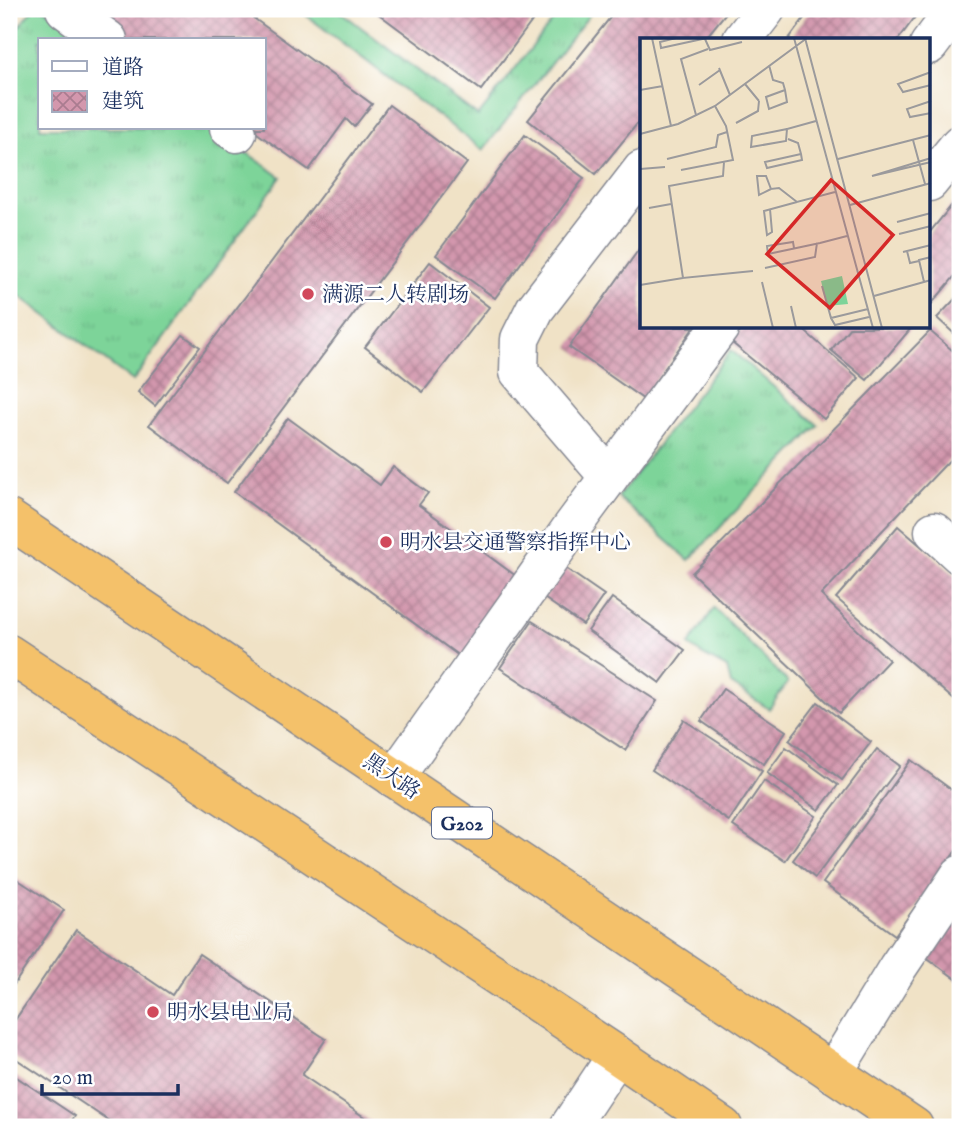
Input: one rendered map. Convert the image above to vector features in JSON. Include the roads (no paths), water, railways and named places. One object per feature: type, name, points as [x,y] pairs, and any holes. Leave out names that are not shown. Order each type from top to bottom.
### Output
[{"type":"highway","name":"黑大路","points":[[9,519],[914,1127]]},
{"type":"highway","points":[[9,654],[723,1127]]},
{"type":"street","points":[[65,9],[105,38]]},
{"type":"street","points":[[744,38],[766,9]]},
{"type":"street","points":[[930,44],[956,9]]},
{"type":"street","points":[[930,181],[960,144]]},
{"type":"street","points":[[609,477],[519,372],[520,339],[535,309],[640,173]]},
{"type":"street","points":[[394,778],[719,329]]},
{"type":"street","points":[[833,1073],[898,967],[960,875]]},
{"type":"street","points":[[569,1127],[617,1055]]},
{"type":"place","name":"满源二人转剧场","points":[[308,294]]},
{"type":"place","name":"明水县交通警察指挥中心","points":[[386,542]]},
{"type":"place","name":"明水县电业局","points":[[153,1012]]}]
